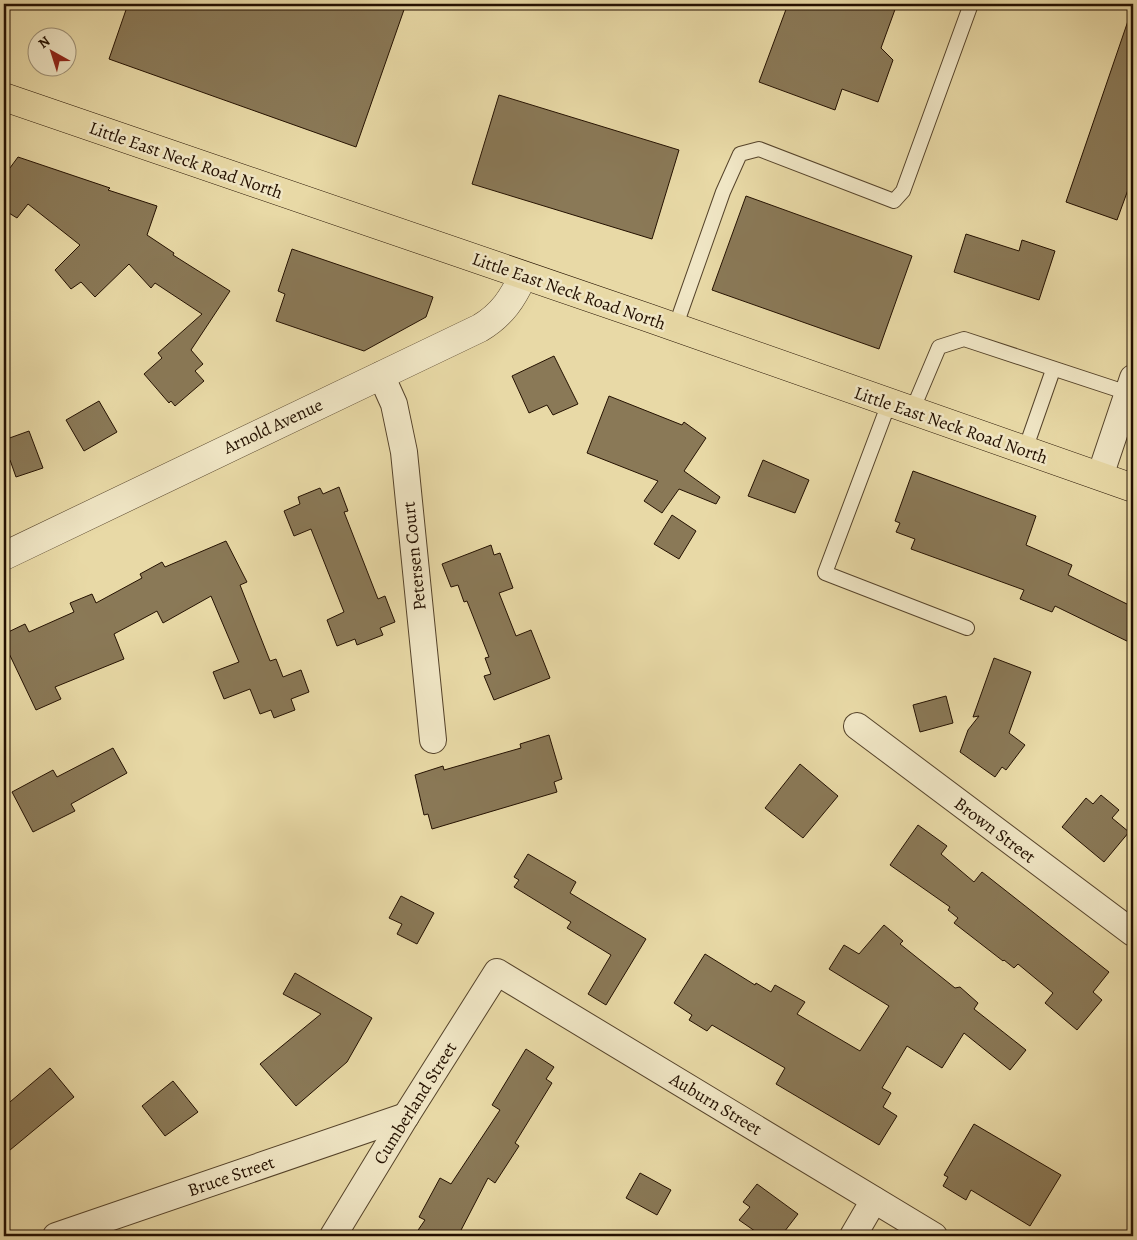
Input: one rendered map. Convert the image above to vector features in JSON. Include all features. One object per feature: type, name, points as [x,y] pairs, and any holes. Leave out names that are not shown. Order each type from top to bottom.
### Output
[{"type":"main road","name":"Little East Neck Road North","points":[[4,97],[1133,488]]},
{"type":"street","name":"Arnold Avenue","points":[[4,556],[491,321],[513,298],[523,276]]},
{"type":"street","name":"Petersen Court","points":[[381,375],[394,404],[404,452],[434,740]]},
{"type":"street","points":[[1100,476],[1131,385]]},
{"type":"street","name":"Brown Street","points":[[857,726],[1133,933]]},
{"type":"street","name":"Cumberland Street","points":[[333,1236],[497,972]]},
{"type":"street","name":"Auburn Street","points":[[497,972],[934,1236]]},
{"type":"street","name":"Bruce Street","points":[[56,1236],[406,1116]]},
{"type":"street","points":[[853,1236],[874,1200]]},
{"type":"lane","points":[[675,328],[723,192],[740,154],[759,149],[894,201],[902,191],[971,4]]},
{"type":"lane","points":[[967,628],[825,573],[901,407],[939,348],[964,339],[1053,370],[1131,385]]},
{"type":"lane","points":[[1025,450],[1053,370]]},
{"type":"building","points":[[128,4],[406,4],[356,147],[109,59]]},
{"type":"building","points":[[788,4],[897,4],[881,48],[893,60],[878,102],[842,89],[835,110],[759,82]]},
{"type":"building","points":[[1130,15],[1133,16],[1133,176],[1117,220],[1066,202]]},
{"type":"building","points":[[499,95],[679,150],[652,239],[472,184]]},
{"type":"building","points":[[18,157],[157,206],[147,235],[174,253],[173,255],[230,291],[191,350],[203,364],[195,371],[204,381],[175,406],[171,401],[169,403],[144,374],[162,358],[158,353],[202,314],[155,283],[151,288],[129,264],[95,297],[81,282],[71,289],[55,270],[80,245],[28,204],[17,218],[4,210],[4,176]]},
{"type":"building","points":[[746,196],[912,256],[879,349],[712,290]]},
{"type":"building","points":[[966,234],[1019,251],[1022,240],[1055,251],[1039,300],[954,272]]},
{"type":"building","points":[[292,249],[433,297],[426,317],[364,351],[276,321],[285,294],[278,291]]},
{"type":"building","points":[[554,356],[578,404],[553,415],[547,405],[529,413],[512,376]]},
{"type":"building","points":[[609,396],[682,425],[684,422],[706,438],[684,471],[720,497],[716,504],[679,489],[662,513],[644,501],[658,481],[587,453]]},
{"type":"building","points":[[99,401],[117,432],[84,451],[66,420]]},
{"type":"building","points":[[29,431],[43,468],[16,477],[10,460],[4,462],[4,440]]},
{"type":"building","points":[[763,460],[809,480],[795,513],[748,496]]},
{"type":"building","points":[[913,471],[1036,516],[1026,545],[1072,565],[1068,575],[1133,607],[1133,644],[1055,606],[1052,612],[1020,599],[1024,590],[911,549],[915,539],[896,532],[900,523],[895,521]]},
{"type":"building","points":[[339,487],[348,511],[344,512],[378,599],[385,596],[395,622],[380,628],[383,635],[357,645],[355,639],[337,646],[327,620],[344,612],[311,529],[294,536],[284,511],[300,504],[298,497],[320,488],[323,494]]},
{"type":"building","points":[[672,515],[696,531],[679,559],[654,544]]},
{"type":"building","points":[[226,541],[247,582],[240,585],[270,661],[276,659],[283,677],[301,670],[309,692],[291,699],[295,710],[274,718],[271,710],[260,714],[250,689],[224,699],[213,672],[239,662],[211,596],[163,623],[157,611],[114,634],[124,659],[55,687],[61,699],[36,710],[4,643],[4,634],[25,624],[29,632],[74,612],[70,603],[92,594],[96,603],[142,578],[140,574],[162,562],[165,567]]},
{"type":"building","points":[[491,545],[494,555],[500,553],[513,588],[499,593],[516,636],[531,630],[550,678],[494,700],[484,676],[491,674],[485,658],[489,657],[467,601],[464,602],[458,585],[451,587],[442,564]]},
{"type":"building","points":[[994,658],[1031,672],[1009,733],[1025,745],[1006,770],[1002,767],[995,777],[960,752],[968,730],[979,716],[973,717]]},
{"type":"building","points":[[946,696],[953,723],[920,732],[913,705]]},
{"type":"building","points":[[549,735],[562,779],[554,782],[557,792],[432,829],[428,814],[424,815],[415,775],[443,766],[444,770],[521,748],[520,744]]},
{"type":"building","points":[[113,748],[127,773],[71,804],[75,811],[33,832],[12,792],[53,770],[57,777]]},
{"type":"building","points":[[800,764],[838,796],[803,838],[765,808]]},
{"type":"building","points":[[1101,795],[1119,810],[1112,818],[1129,832],[1104,862],[1062,827],[1086,798],[1093,804]]},
{"type":"building","points":[[918,825],[947,846],[941,854],[974,882],[982,872],[1109,972],[1093,992],[1102,1000],[1077,1030],[1045,1003],[1053,993],[1018,964],[1014,968],[1003,961],[954,923],[958,918],[948,910],[950,907],[890,865]]},
{"type":"building","points":[[528,854],[576,882],[570,893],[646,939],[606,1005],[588,994],[611,955],[567,928],[571,922],[514,887],[519,880],[514,877]]},
{"type":"building","points":[[401,896],[434,913],[417,944],[397,934],[402,924],[389,918]]},
{"type":"building","points":[[884,925],[903,941],[900,944],[955,988],[960,987],[978,1003],[974,1009],[1026,1050],[1010,1070],[964,1033],[942,1068],[907,1046],[882,1088],[891,1093],[883,1107],[897,1116],[879,1145],[776,1084],[785,1068],[712,1025],[707,1031],[689,1020],[692,1015],[674,1003],[705,954],[755,985],[756,983],[771,992],[775,985],[805,1002],[797,1014],[860,1051],[889,1006],[829,969],[844,945],[859,954]]},
{"type":"building","points":[[295,973],[372,1018],[347,1062],[296,1106],[260,1064],[321,1014],[283,994]]},
{"type":"building","points":[[526,1049],[554,1067],[546,1079],[552,1083],[515,1143],[519,1146],[495,1183],[488,1178],[458,1236],[414,1236],[425,1220],[419,1217],[440,1178],[451,1184],[500,1110],[492,1105]]},
{"type":"building","points":[[50,1068],[74,1097],[4,1155],[4,1107]]},
{"type":"building","points":[[173,1081],[198,1112],[165,1136],[142,1106]]},
{"type":"building","points":[[974,1124],[1061,1175],[1030,1226],[971,1190],[966,1200],[943,1186],[948,1177],[944,1175]]},
{"type":"building","points":[[640,1173],[671,1190],[657,1215],[626,1198]]},
{"type":"building","points":[[757,1184],[798,1214],[781,1236],[762,1236],[739,1220],[750,1207],[743,1202]]}]
